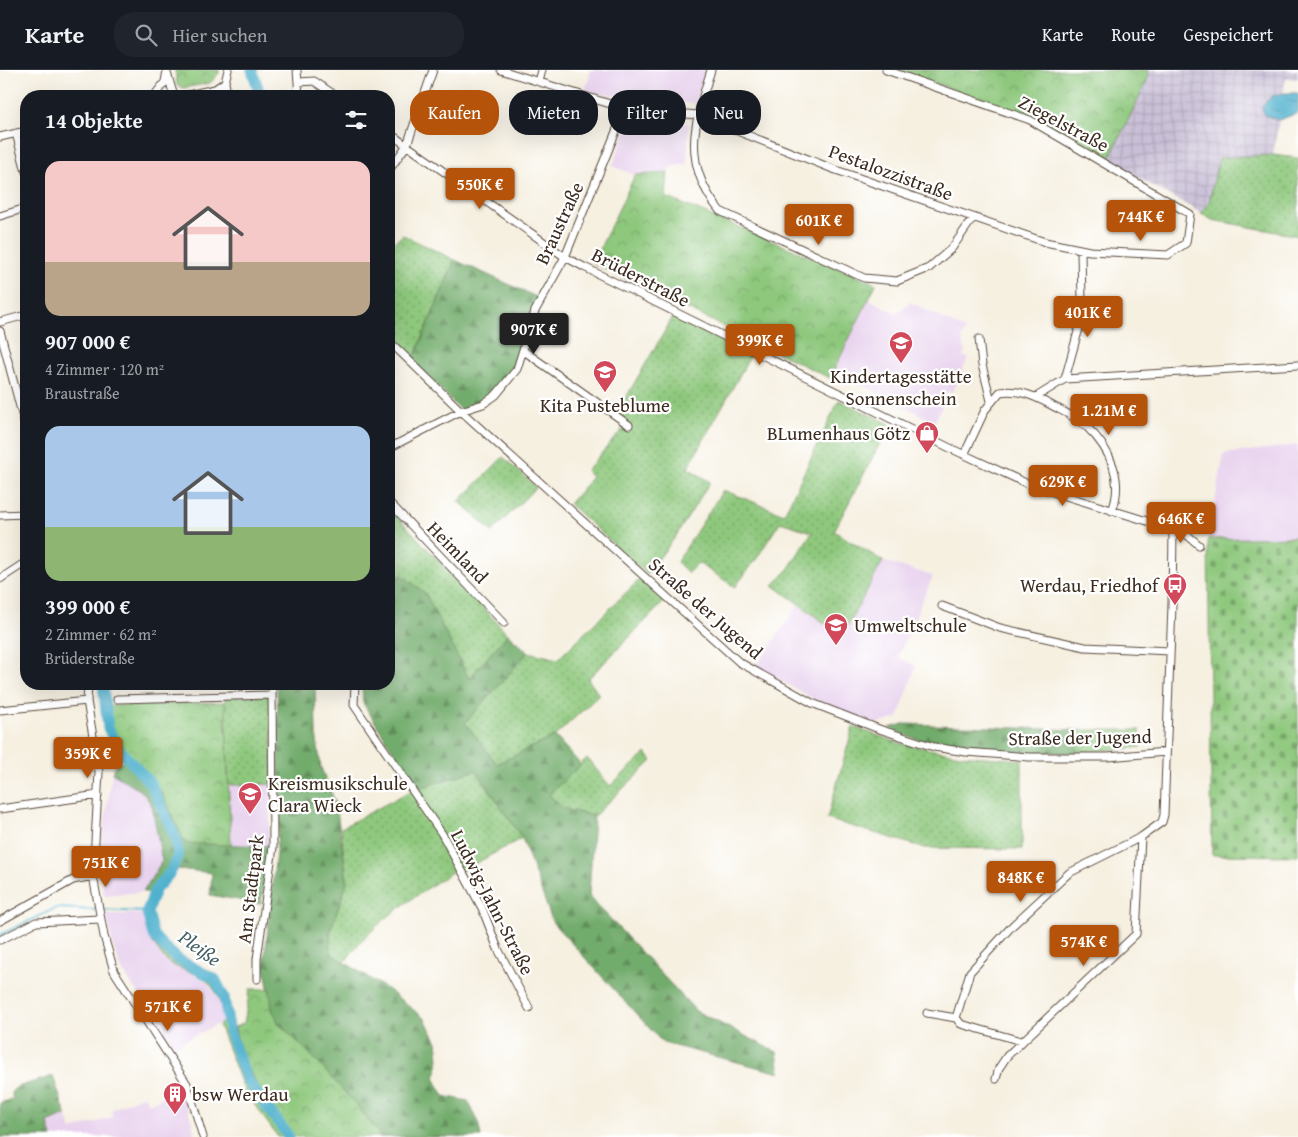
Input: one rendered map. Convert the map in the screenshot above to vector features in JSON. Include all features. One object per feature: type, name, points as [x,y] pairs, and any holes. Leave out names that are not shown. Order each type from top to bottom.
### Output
[{"type":"street","points":[[226,90],[228,70]]},
{"type":"street","points":[[297,70],[299,90]]},
{"type":"street","points":[[395,162],[407,145],[433,70]]},
{"type":"street","name":"Pestalozzistraße","points":[[501,70],[608,103]]},
{"type":"street","points":[[539,82],[542,70]]},
{"type":"street","points":[[705,90],[711,70]]},
{"type":"street","name":"Ziegelstraße","points":[[886,70],[1030,120],[1190,214]]},
{"type":"street","points":[[159,90],[165,82],[167,71]]},
{"type":"street","points":[[167,71],[172,90]]},
{"type":"street","points":[[298,82],[314,81],[327,90]]},
{"type":"street","points":[[210,90],[226,82]]},
{"type":"street","points":[[696,125],[693,150],[700,176],[709,197],[720,211],[864,278],[897,281],[929,268],[952,248],[973,218]]},
{"type":"street","points":[[0,137],[20,132]]},
{"type":"street","points":[[16,133],[20,149]]},
{"type":"street","name":"Braustraße","points":[[395,445],[461,411],[483,404],[496,395],[517,369],[535,311],[565,257],[614,135]]},
{"type":"street","name":"Pestalozzistraße","points":[[746,135],[833,169],[973,218],[1045,242],[1081,250],[1168,255],[1186,242],[1191,222],[1190,214]]},
{"type":"street","name":"Brüderstraße","points":[[395,136],[565,257],[964,455],[1030,485],[1173,529],[1186,534],[1199,545]]},
{"type":"street","points":[[0,216],[20,210]]},
{"type":"street","points":[[1065,379],[1077,335],[1082,303],[1081,250]]},
{"type":"street","points":[[0,322],[20,317]]},
{"type":"street","points":[[0,331],[20,406]]},
{"type":"street","points":[[979,339],[982,365],[990,402]]},
{"type":"street","name":"Straße der Jugend","points":[[395,346],[461,411],[739,662],[812,703],[879,729],[934,747],[966,752],[1029,757],[1108,757],[1166,752]]},
{"type":"street","points":[[524,351],[628,425]]},
{"type":"street","points":[[1036,397],[1065,379],[1298,365]]},
{"type":"street","points":[[964,455],[990,402],[1000,392],[1017,390],[1036,397],[1087,427],[1102,446],[1116,472],[1118,495],[1112,511]]},
{"type":"street","name":"Heimland","points":[[395,508],[504,623]]},
{"type":"street","points":[[0,515],[20,514]]},
{"type":"street","points":[[956,1018],[970,972],[1012,926],[1068,873],[1141,837],[1162,822],[1164,815],[1173,529]]},
{"type":"street","points":[[0,579],[20,566]]},
{"type":"street","points":[[942,606],[1000,628],[1085,647],[1170,651]]},
{"type":"street","points":[[88,690],[88,701],[98,755],[98,795],[93,876],[100,917],[114,971],[187,1084],[203,1137]]},
{"type":"street","name":"Am Stadtpark","points":[[257,979],[257,959],[273,847],[272,690]]},
{"type":"street","name":"Ludwig-Jahn-Straße","points":[[355,690],[354,705],[442,834],[482,908],[498,950],[529,1008]]},
{"type":"street","points":[[117,699],[272,696]]},
{"type":"street","points":[[0,710],[88,701]]},
{"type":"street","points":[[0,809],[98,795]]},
{"type":"street","points":[[996,1080],[1003,1062],[1021,1041],[1136,934],[1141,837]]},
{"type":"street","points":[[0,921],[73,880],[93,876]]},
{"type":"street","points":[[0,940],[36,922],[100,917]]},
{"type":"street","points":[[927,1013],[956,1018],[961,1024],[1021,1041]]},
{"type":"shaded area","points":[[591,70],[706,70],[700,90],[696,90],[695,104],[686,103],[686,90],[608,90],[608,95],[598,93],[598,90],[586,90]]},
{"type":"shaded area","points":[[1148,70],[1298,70],[1298,79],[1286,78],[1283,93],[1271,97],[1270,118],[1279,120],[1273,155],[1219,158],[1209,202],[1201,213],[1108,161],[1147,81]]},
{"type":"shaded area","points":[[686,124],[689,124],[687,164],[670,167],[668,173],[635,175],[612,166],[625,135],[686,135]]},
{"type":"shaded area","name":"Kindertagesstätte Sonnenschein","points":[[868,299],[897,313],[910,302],[965,330],[962,338],[963,348],[966,351],[963,356],[968,358],[952,392],[948,391],[935,422],[834,371]]},
{"type":"shaded area","points":[[1298,445],[1298,537],[1208,539],[1224,454]]},
{"type":"shaded area","name":"Umweltschule","points":[[883,561],[933,576],[898,657],[916,666],[898,718],[873,725],[817,701],[756,667],[798,605],[842,636]]},
{"type":"shaded area","points":[[112,773],[144,793],[152,806],[162,861],[143,892],[104,895],[99,859]]},
{"type":"shaded area","name":"Kreismusikschule Clara Wieck","points":[[272,784],[268,846],[231,845],[229,785]]},
{"type":"shaded area","points":[[106,914],[143,914],[145,924],[191,973],[207,982],[221,1004],[224,1021],[174,1046],[122,970],[113,946]]},
{"type":"shaded area","points":[[180,1087],[195,1137],[52,1137],[47,1123],[66,1115],[72,1130],[113,1117],[111,1110],[144,1095],[149,1104]]},
{"type":"green space","points":[[175,70],[219,70],[219,73],[210,83],[183,88],[177,85]]},
{"type":"green space","points":[[896,70],[1148,70],[1147,81],[1108,161],[1031,116]]},
{"type":"green space","points":[[1273,155],[1298,158],[1298,236],[1212,220],[1201,213],[1209,202],[1219,158]]},
{"type":"green space","points":[[668,173],[666,197],[876,284],[830,378],[593,263],[635,175]]},
{"type":"green space","points":[[403,235],[455,260],[413,360],[395,339],[395,242]]},
{"type":"green space","points":[[455,260],[541,299],[517,369],[496,395],[461,411],[413,360]]},
{"type":"green space","points":[[673,317],[751,355],[688,468],[710,482],[676,536],[647,574],[569,504],[592,477],[586,471],[627,424],[618,411]]},
{"type":"green space","points":[[839,400],[890,424],[834,531],[883,561],[842,636],[773,585],[787,571],[812,532],[780,522],[755,561],[735,587],[698,563],[688,573],[677,562],[723,490],[784,514]]},
{"type":"green space","points":[[503,457],[536,487],[492,532],[459,501]]},
{"type":"green space","points":[[395,514],[508,634],[469,679],[425,593],[401,575],[395,583]]},
{"type":"green space","points":[[1298,537],[1298,856],[1212,855],[1208,539]]},
{"type":"green space","points":[[401,575],[425,593],[469,679],[508,634],[528,652],[465,723],[497,764],[555,736],[581,765],[549,794],[564,809],[594,816],[589,896],[696,1011],[777,1052],[780,1073],[663,1043],[553,923],[522,838],[476,770],[417,789],[363,703],[362,690],[395,690],[395,583]]},
{"type":"green space","points":[[640,579],[663,603],[588,679],[599,695],[555,736],[497,764],[465,723],[528,652],[558,659]]},
{"type":"green space","points":[[277,690],[315,690],[316,733],[321,768],[336,804],[347,882],[330,932],[330,953],[387,989],[425,1019],[437,1042],[439,1059],[435,1080],[444,1096],[468,1101],[478,1121],[481,1137],[381,1137],[360,1109],[307,1051],[279,1024],[272,1009],[264,965],[280,815]]},
{"type":"green space","points":[[272,695],[272,784],[229,785],[225,697]]},
{"type":"green space","points":[[225,702],[231,845],[185,843],[161,791],[119,749],[108,728],[105,706]]},
{"type":"green space","points":[[904,724],[1076,730],[1077,753],[1006,752],[957,748],[911,737],[889,728]]},
{"type":"green space","points":[[853,727],[902,744],[961,755],[1022,760],[1022,849],[925,848],[827,819]]},
{"type":"green space","points":[[1076,730],[1140,730],[1141,747],[1077,753]]},
{"type":"green space","points":[[646,753],[652,761],[594,816],[564,809],[549,794],[587,758],[610,786]]},
{"type":"green space","points":[[128,758],[161,791],[185,843],[268,846],[261,904],[210,895],[212,873],[170,868],[152,892],[143,892],[162,861],[152,806],[144,793],[112,773],[115,766]]},
{"type":"green space","points":[[476,770],[522,838],[462,871],[459,867],[412,899],[368,934],[344,963],[330,953],[330,932],[347,882],[341,828],[412,790]]},
{"type":"green space","points":[[170,868],[178,870],[160,889],[154,901],[152,914],[156,932],[168,946],[211,971],[220,982],[228,1000],[237,1039],[250,1073],[293,1137],[278,1137],[245,1092],[219,1025],[224,1021],[219,1000],[214,990],[200,976],[167,961],[147,932],[145,912],[147,903],[151,894]]},
{"type":"green space","points":[[250,989],[269,989],[272,1009],[279,1024],[307,1051],[360,1109],[381,1137],[293,1137],[257,1085],[238,1043],[235,1027],[244,1023]]},
{"type":"green space","points":[[53,1076],[66,1115],[48,1123],[52,1137],[0,1137],[0,1103],[13,1099],[11,1092],[17,1087]]},
{"type":"water","points":[[1283,93],[1298,93],[1298,113],[1279,120],[1264,115],[1262,107],[1271,97]]},
{"type":"waterway","name":"Pleiße","points":[[252,70],[258,90]]},
{"type":"waterway","name":"Pleiße","points":[[104,690],[108,728],[119,749],[151,784],[176,839],[178,856],[170,873],[155,890],[147,912],[153,935],[179,960],[215,979],[224,997],[230,1034],[247,1080],[289,1137]]},
{"type":"waterway","points":[[0,935],[56,908],[96,910]]},
{"type":"waterway","points":[[101,910],[147,912]]},
{"type":"place","name":"Kindertagesstätte Sonnenschein","points":[[901,364]]},
{"type":"place","name":"Kita Pusteblume","points":[[605,393]]},
{"type":"place","name":"BLumenhaus Götz","points":[[927,454]]},
{"type":"place","name":"Werdau, Friedhof","points":[[1175,606]]},
{"type":"place","name":"Umweltschule","points":[[836,646]]},
{"type":"place","name":"Kreismusikschule Clara Wieck","points":[[250,815]]},
{"type":"place","name":"bsw Werdau","points":[[175,1115]]}]
